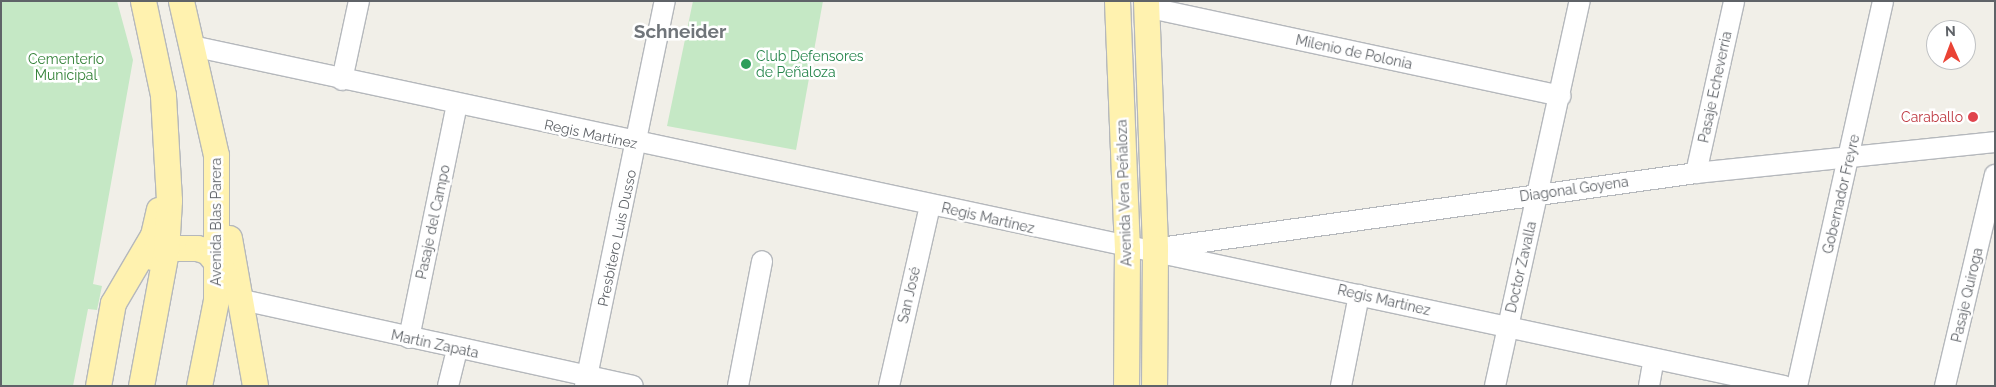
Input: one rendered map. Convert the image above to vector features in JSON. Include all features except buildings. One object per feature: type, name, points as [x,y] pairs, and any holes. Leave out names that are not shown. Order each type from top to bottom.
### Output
[{"type":"main road","points":[[141,386],[166,251],[167,135],[157,57],[143,1]]},
{"type":"main road","name":"Avenida Blas Parera","points":[[181,1],[216,155],[214,323],[199,386]]},
{"type":"main road","name":"Avenida Vera Peñaloza","points":[[1117,1],[1127,247],[1126,386]]},
{"type":"main road","name":"Avenida Vera Peñaloza","points":[[1146,4],[1155,248],[1155,383]]},
{"type":"main road","points":[[98,386],[113,303],[153,235],[159,214],[167,135]]},
{"type":"main road","points":[[216,155],[252,380]]},
{"type":"main road","points":[[132,269],[166,251],[197,248],[216,262],[238,300]]},
{"type":"street","points":[[342,80],[360,1]]},
{"type":"street","name":"Presbítero Luis Dusso","points":[[586,381],[637,144],[665,1]]},
{"type":"street","name":"Doctor Zavalla","points":[[1494,386],[1561,96],[1580,1]]},
{"type":"street","name":"Pasaje Echeverria","points":[[1696,173],[1734,1]]},
{"type":"street","name":"Gobernador Freyre","points":[[1797,386],[1883,1]]},
{"type":"street","name":"Milenio de Polonia","points":[[1146,4],[1561,96]]},
{"type":"street","name":"Regis Martínez","points":[[192,46],[637,144],[1127,247],[1155,248],[1507,328],[1784,386]]},
{"type":"street","name":"Pasaje del Campo","points":[[408,338],[457,105]]},
{"type":"street","name":"Diagonal Goyena","points":[[1155,248],[1696,173],[1850,154],[1995,142]]},
{"type":"street","name":"Pasaje Quiroga","points":[[1945,386],[1995,175]]},
{"type":"street","name":"San José","points":[[889,386],[930,205]]},
{"type":"street","points":[[738,386],[762,261]]},
{"type":"street","points":[[1341,386],[1359,295]]},
{"type":"street","name":"Martín Zapata","points":[[238,300],[457,349],[586,381],[633,386]]},
{"type":"street","points":[[448,386],[457,349]]},
{"type":"street","points":[[1648,386],[1654,359]]},
{"type":"green space","name":"Cementerio Municipal","points":[[1,1],[117,1],[133,60],[93,284],[102,286],[97,310],[88,309],[73,386],[1,386]]},
{"type":"green space","name":"Club Defensores de Peñaloza","points":[[693,1],[823,1],[796,150],[667,126]]},
{"type":"place","name":"Club Defensores de Peñaloza","points":[[746,64]]},
{"type":"place","name":"Caraballo","points":[[1973,117]]},
{"type":"district","name":"Schneider","points":[[680,32]]}]
